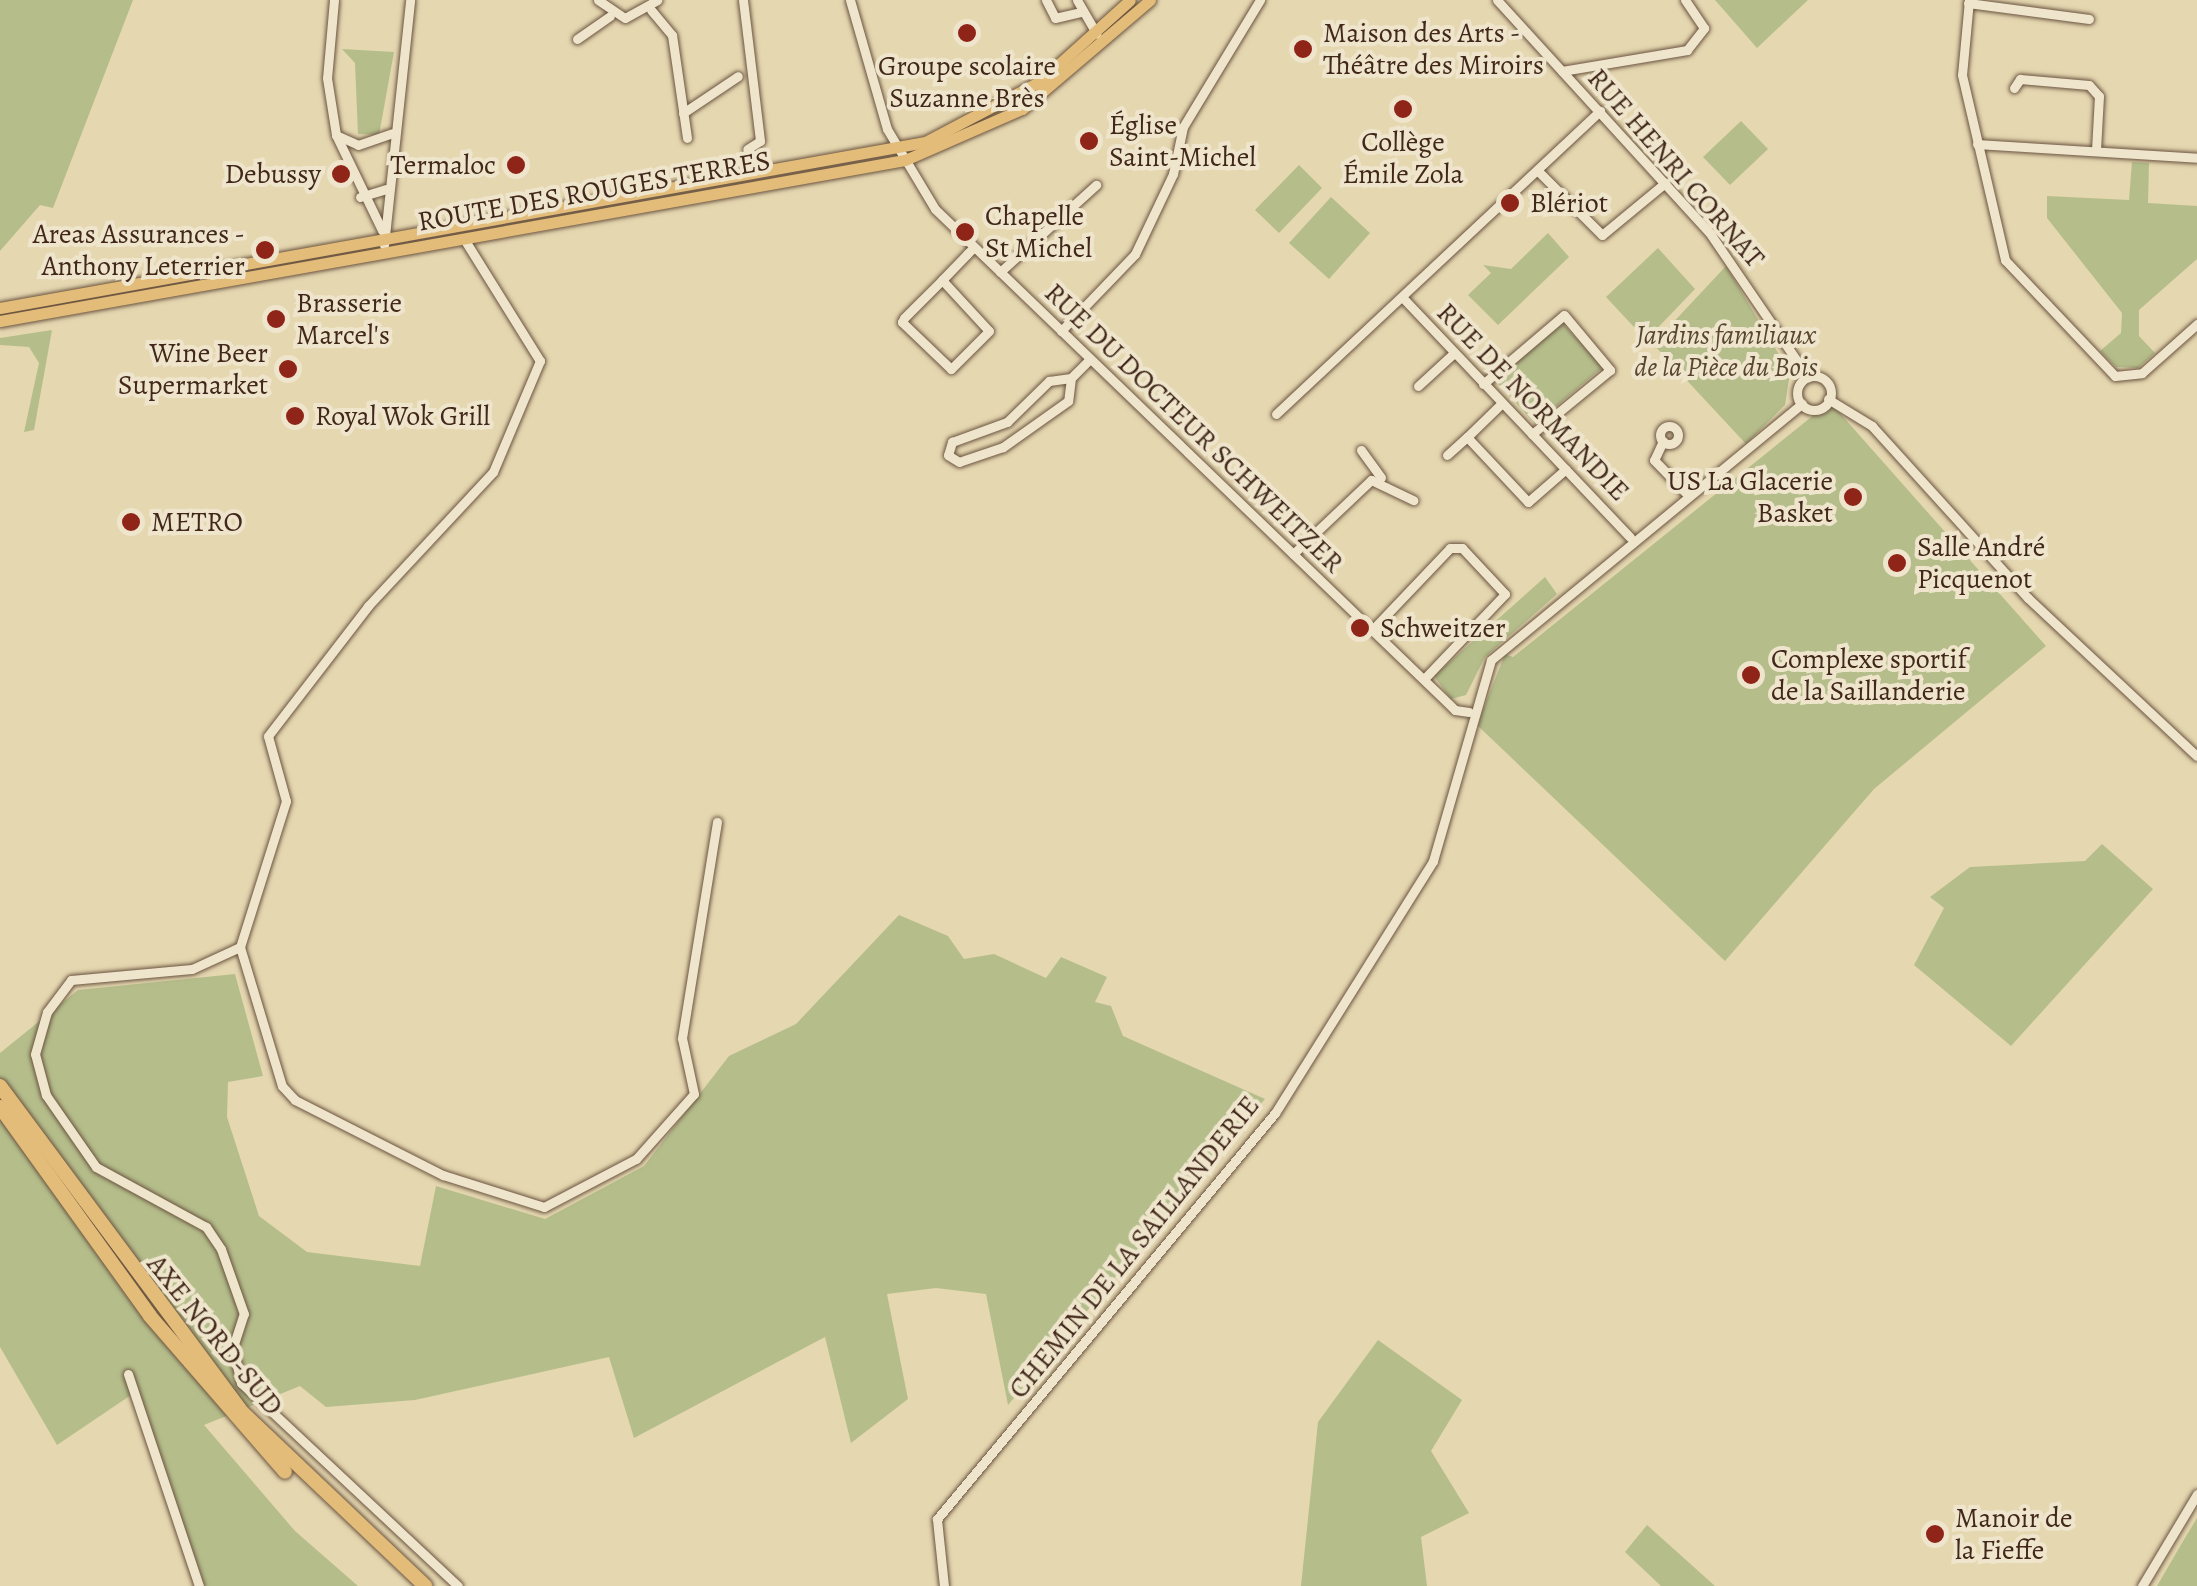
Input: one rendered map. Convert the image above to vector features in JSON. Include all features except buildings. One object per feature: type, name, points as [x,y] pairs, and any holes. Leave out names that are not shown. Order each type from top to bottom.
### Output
[{"type":"highway","name":"AXE NORD-SUD","points":[[0,1086],[244,1414],[424,1586]]},
{"type":"highway","name":"AXE NORD-SUD","points":[[0,1106],[249,1436],[409,1586]]},
{"type":"main road","name":"ROUTE DES ROUGES TERRES","points":[[0,308],[901,155],[1001,106],[1097,34],[1130,0]]},
{"type":"main road","name":"ROUTE DES ROUGES TERRES","points":[[0,321],[384,242],[464,239],[901,155],[1022,109],[1150,0]]},
{"type":"street","points":[[334,0],[327,78],[336,135],[360,198],[384,242]]},
{"type":"street","points":[[384,242],[392,132],[410,0]]},
{"type":"street","points":[[598,0],[610,16]]},
{"type":"street","points":[[743,0],[760,142],[746,149]]},
{"type":"street","points":[[850,0],[901,155]]},
{"type":"street","points":[[1046,0],[1055,18],[1080,12]]},
{"type":"street","points":[[1077,0],[1080,12],[1097,34]]},
{"type":"street","points":[[1062,331],[1134,254],[1173,174],[1183,126],[1260,0]]},
{"type":"street","name":"RUE HENRI CORNAT","points":[[1497,0],[1725,252],[1808,377]]},
{"type":"street","points":[[1562,71],[1687,50],[1704,28],[1686,0]]},
{"type":"street","points":[[2089,19],[1969,2],[1962,75],[2000,252],[2110,374],[2138,376],[2197,324]]},
{"type":"street","points":[[577,39],[610,16],[654,5],[670,28],[687,138]]},
{"type":"street","points":[[683,113],[738,76]]},
{"type":"street","points":[[2014,88],[2020,79],[2089,84],[2099,96],[2096,150]]},
{"type":"street","points":[[1276,414],[1600,111]]},
{"type":"street","points":[[336,135],[358,144],[373,143],[392,132]]},
{"type":"street","points":[[373,143],[390,158]]},
{"type":"street","points":[[349,172],[358,144]]},
{"type":"street","points":[[1976,144],[2196,158],[2197,147]]},
{"type":"street","name":"RUE DU DOCTEUR SCHWEITZER","points":[[901,155],[973,248],[1424,680],[1469,712]]},
{"type":"street","points":[[1537,170],[1602,235],[1664,183]]},
{"type":"street","points":[[1000,272],[1096,185]]},
{"type":"street","points":[[360,198],[386,190]]},
{"type":"street","points":[[464,239],[536,345],[538,382],[492,472],[368,606],[268,736],[286,802],[240,947],[282,1086],[295,1100],[443,1174],[544,1207],[636,1160],[694,1094],[682,1038],[716,822]]},
{"type":"street","points":[[942,280],[988,336],[951,369],[902,322],[942,280],[973,248]]},
{"type":"street","name":"RUE DE NORMANDIE","points":[[1404,298],[1630,537]]},
{"type":"street","points":[[1483,384],[1564,316],[1610,370],[1532,434]]},
{"type":"street","points":[[1418,386],[1454,353]]},
{"type":"street","points":[[1071,378],[1068,401],[1002,446],[958,462],[948,455],[952,442],[1007,422],[1049,380],[1071,378],[1090,360]]},
{"type":"street","points":[[1808,377],[1828,382],[1828,399],[1816,410],[1802,404],[1797,389],[1808,377]]},
{"type":"street","points":[[1828,399],[1872,426],[2028,598],[2197,756]]},
{"type":"street","points":[[1447,455],[1502,403]]},
{"type":"street","points":[[1469,712],[1503,645],[1630,537],[1802,404]]},
{"type":"street","points":[[1466,437],[1528,502],[1566,469]]},
{"type":"street","points":[[1662,441],[1654,460],[1687,494]]},
{"type":"street","points":[[1361,450],[1381,478],[1413,500]]},
{"type":"street","points":[[1293,554],[1381,478]]},
{"type":"street","points":[[1372,630],[1450,548],[1462,548],[1505,594],[1424,680]]},
{"type":"street","name":"CHEMIN DE LA SAILLANDERIE","points":[[944,1586],[937,1519],[1275,1113],[1433,860],[1469,712]]},
{"type":"street","points":[[240,947],[192,969],[71,980],[47,1012],[36,1070],[96,1168],[206,1228],[221,1249],[244,1314],[233,1347],[241,1383],[458,1586]]},
{"type":"street","points":[[128,1374],[199,1586]]},
{"type":"street","points":[[2142,1586],[2197,1494]]},
{"type":"green space","points":[[0,0],[133,0],[53,208],[40,205],[0,251]]},
{"type":"green space","points":[[1715,0],[1808,0],[1757,48]]},
{"type":"green space","points":[[342,49],[394,52],[379,135],[358,134],[355,63]]},
{"type":"green space","points":[[1741,121],[1768,149],[1730,185],[1703,157]]},
{"type":"green space","points":[[2132,162],[2149,163],[2148,203],[2197,206],[2197,259],[2139,310],[2139,336],[2155,353],[2138,368],[2116,367],[2100,351],[2121,333],[2122,313],[2047,218],[2047,196],[2129,200]]},
{"type":"green space","points":[[1299,165],[1322,188],[1279,233],[1255,210]]},
{"type":"green space","points":[[1331,197],[1370,233],[1329,279],[1289,243]]},
{"type":"green space","points":[[1548,233],[1569,257],[1498,325],[1468,295],[1491,273],[1483,265],[1511,269]]},
{"type":"green space","points":[[1658,248],[1695,289],[1646,340],[1606,297]]},
{"type":"green space","name":"Jardins familiaux de la Pièce du Bois","points":[[1726,266],[1790,373],[1785,405],[1746,444],[1653,344]]},
{"type":"green space","points":[[1561,322],[1603,367],[1535,424],[1495,380]]},
{"type":"green space","points":[[52,330],[34,430],[24,432],[39,363],[29,347],[0,345],[0,338]]},
{"type":"green space","name":"Complexe sportif de la Saillanderie","points":[[1830,402],[2046,646],[1874,789],[1725,961],[1477,725],[1505,654],[1513,657]]},
{"type":"green space","points":[[1545,577],[1557,594],[1485,657],[1466,695],[1451,699],[1434,676]]},
{"type":"green space","points":[[2102,844],[2153,889],[2011,1046],[1914,965],[1944,908],[1930,897],[1970,867],[2085,861]]},
{"type":"green space","points":[[899,915],[948,936],[964,959],[994,954],[1046,978],[1061,957],[1107,977],[1095,1002],[1111,1006],[1123,1036],[1265,1099],[1008,1405],[986,1294],[936,1288],[887,1294],[908,1399],[851,1443],[825,1337],[634,1438],[609,1357],[415,1400],[326,1407],[300,1386],[204,1425],[295,1531],[358,1586],[205,1586],[137,1391],[57,1445],[0,1347],[0,1053],[78,990],[235,974],[263,1076],[228,1082],[227,1117],[259,1216],[307,1252],[420,1266],[436,1186],[545,1219],[644,1166],[729,1056],[796,1024]]},
{"type":"green space","points":[[1378,1340],[1462,1400],[1431,1451],[1469,1513],[1421,1537],[1427,1586],[1301,1586],[1318,1422]]},
{"type":"green space","points":[[2197,1518],[2197,1586],[2157,1586],[2182,1543]]},
{"type":"green space","points":[[1647,1525],[1715,1586],[1661,1586],[1625,1552]]},
{"type":"place","name":"Groupe scolaire Suzanne Brès","points":[[967,33]]},
{"type":"place","name":"Maison des Arts - Théâtre des Miroirs","points":[[1303,49]]},
{"type":"place","name":"Collège Émile Zola","points":[[1403,109]]},
{"type":"place","name":"Église Saint-Michel","points":[[1089,141]]},
{"type":"place","name":"Termaloc","points":[[516,165]]},
{"type":"place","name":"Debussy","points":[[341,174]]},
{"type":"place","name":"Blériot","points":[[1510,203]]},
{"type":"place","name":"Chapelle St Michel","points":[[965,232]]},
{"type":"place","name":"Areas Assurances - Anthony Leterrier","points":[[265,250]]},
{"type":"place","name":"Brasserie Marcel's","points":[[276,319]]},
{"type":"place","name":"Wine Beer Supermarket","points":[[288,369]]},
{"type":"place","name":"Royal Wok Grill","points":[[295,416]]},
{"type":"place","name":"US La Glacerie Basket","points":[[1853,497]]},
{"type":"place","name":"METRO","points":[[131,522]]},
{"type":"place","name":"Salle André Picquenot","points":[[1897,563]]},
{"type":"place","name":"Schweitzer","points":[[1360,628]]},
{"type":"place","name":"Complexe sportif de la Saillanderie","points":[[1751,675]]},
{"type":"place","name":"Manoir de la Fieffe","points":[[1935,1534]]}]
